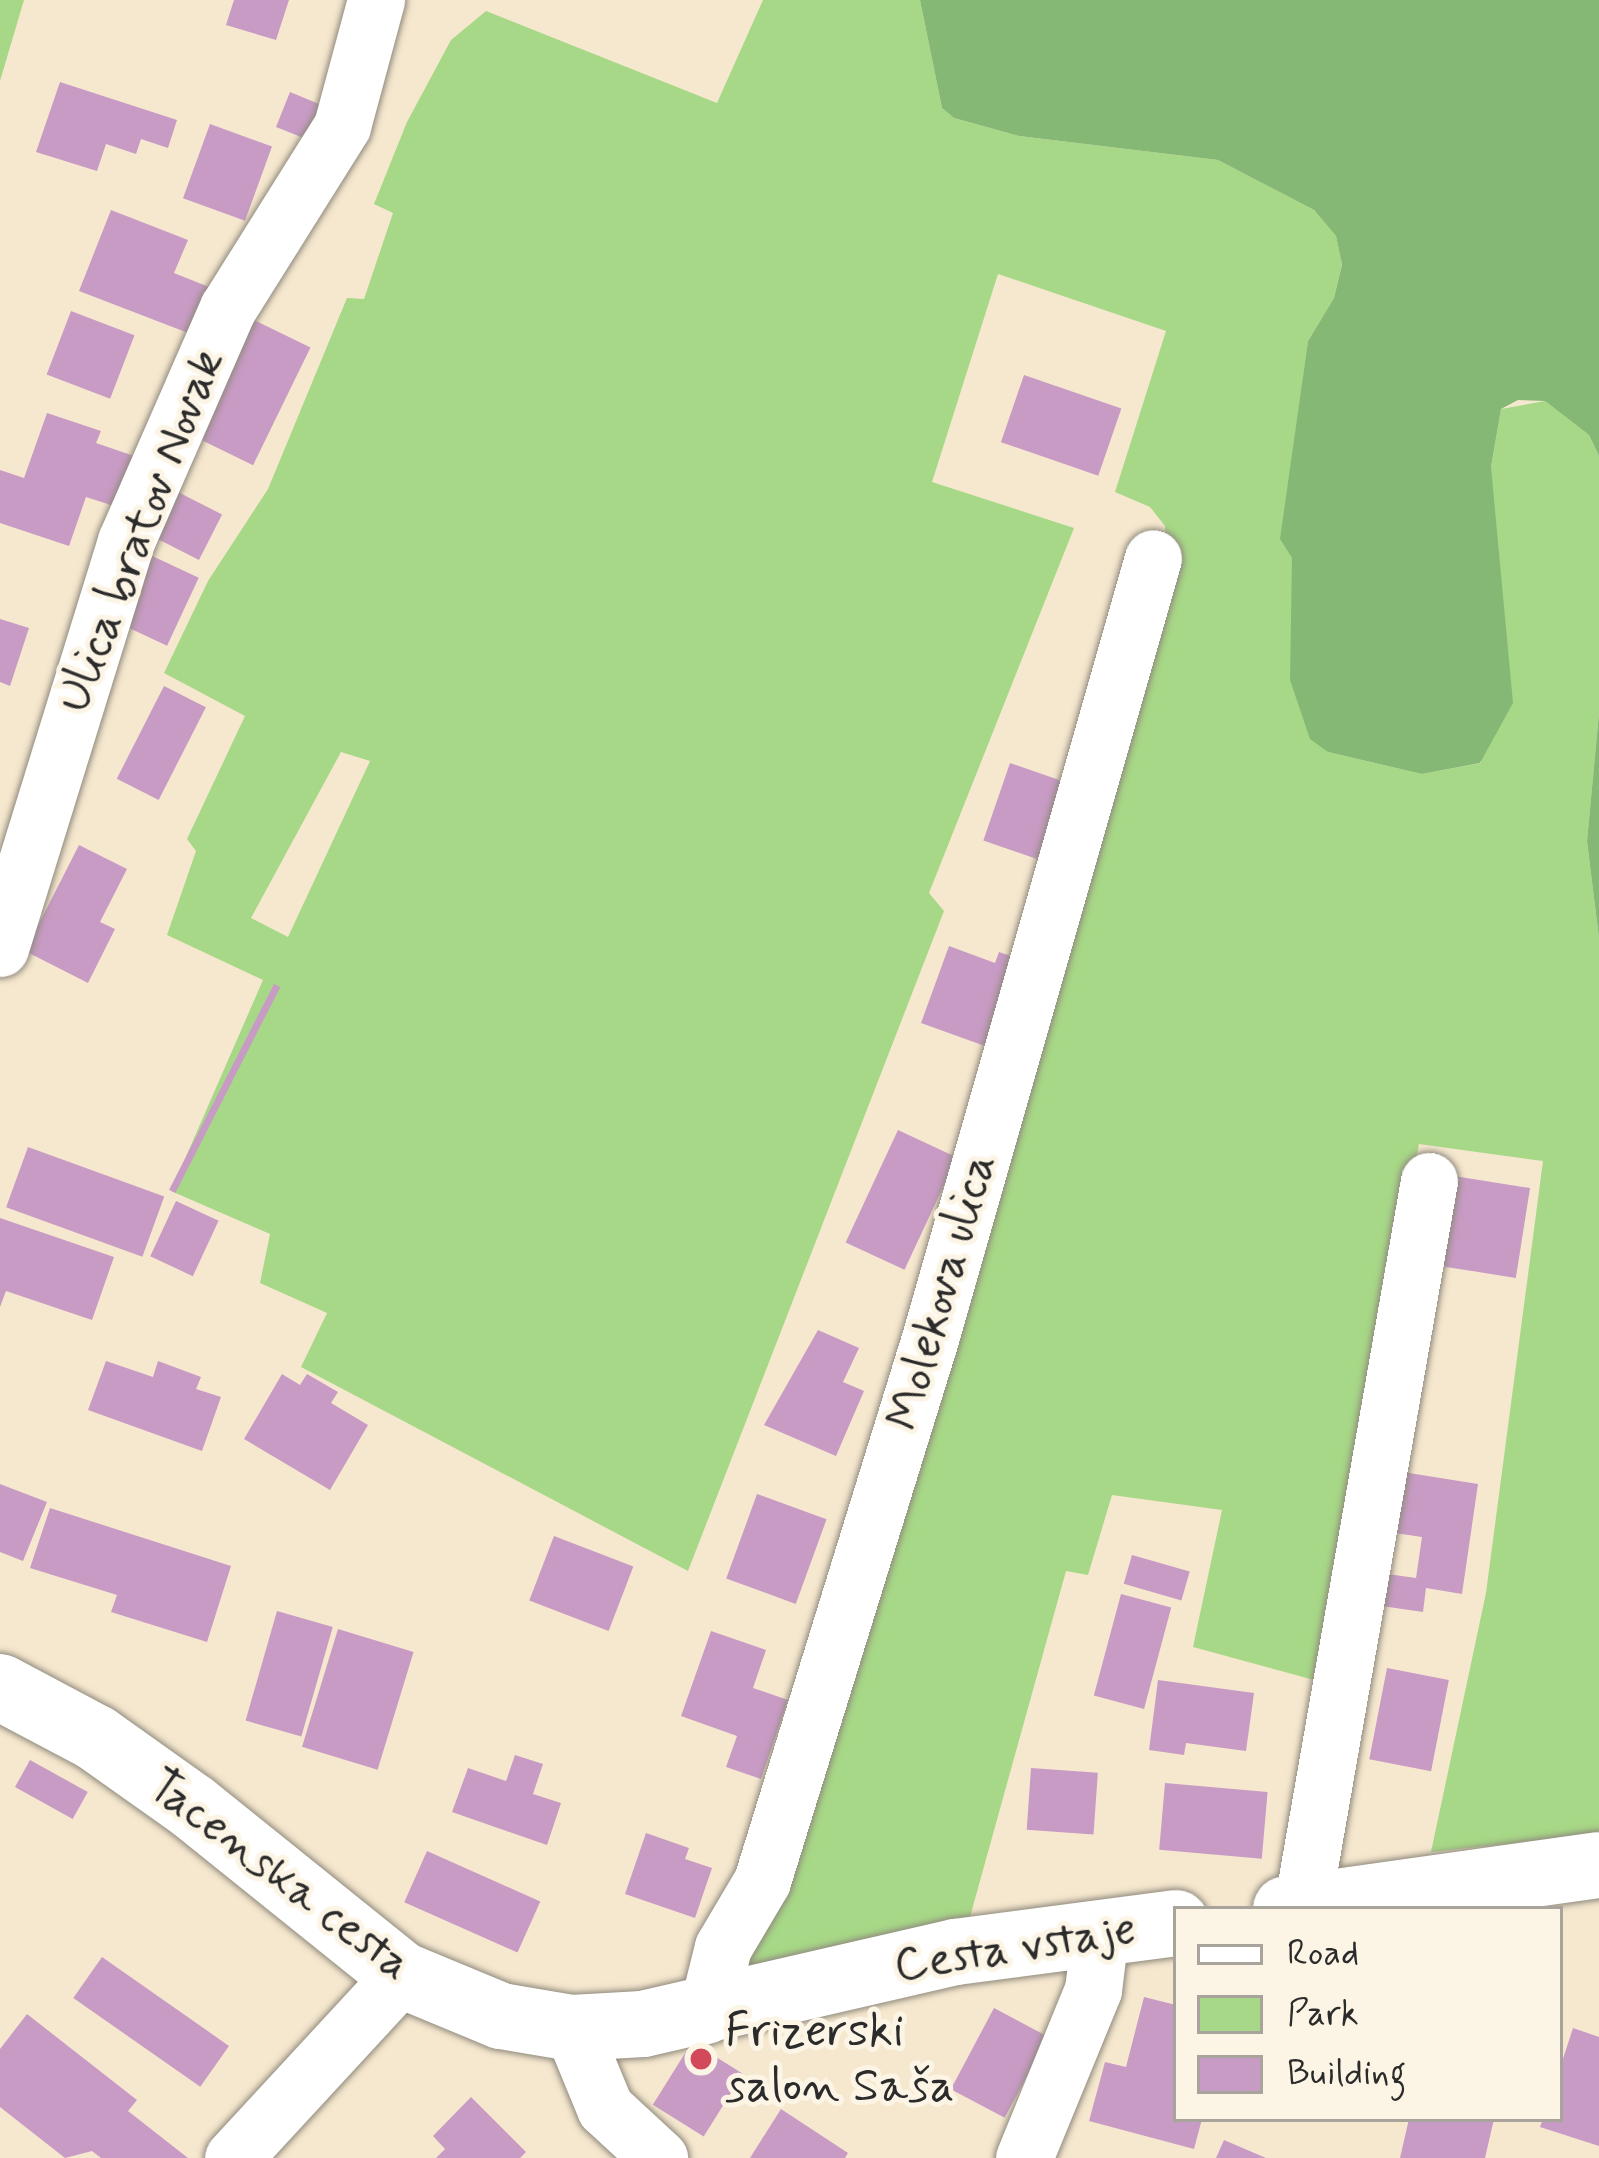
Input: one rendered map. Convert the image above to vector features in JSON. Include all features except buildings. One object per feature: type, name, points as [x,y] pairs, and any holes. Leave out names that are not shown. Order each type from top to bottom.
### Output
[{"type":"main road","name":"Tacenska cesta","points":[[0,1688],[154,1779],[402,1975],[501,2016],[572,2028]]},
{"type":"main road","points":[[1308,1906],[1599,1865]]},
{"type":"main road","name":"Cesta vstaje","points":[[572,2028],[706,2015],[956,1952],[1173,1923]]},
{"type":"street","name":"Ulica bratov Novak","points":[[0,948],[126,541],[228,308],[342,126],[376,0]]},
{"type":"street","name":"Molekova ulica","points":[[706,2015],[723,1947],[763,1881],[882,1495],[1153,558]]},
{"type":"street","points":[[1294,1906],[1429,1180]]},
{"type":"street","points":[[1024,2158],[1093,1990],[1100,1933]]},
{"type":"street","points":[[232,2158],[402,1975]]},
{"type":"street","points":[[572,2028],[605,2108],[659,2158]]},
{"type":"green space","points":[[0,0],[24,0],[0,81]]},
{"type":"green space","points":[[763,0],[920,0],[942,108],[954,118],[1019,136],[1218,160],[1314,210],[1336,236],[1342,263],[1334,298],[1308,341],[1281,539],[1292,558],[1295,610],[1328,752],[1422,774],[1481,763],[1491,467],[1501,409],[1545,401],[1589,435],[1599,456],[1599,713],[1587,841],[1599,938],[1599,1834],[1431,1852],[1486,1593],[1543,1161],[1419,1144],[1325,1683],[1193,1647],[1222,1510],[1112,1495],[1088,1575],[1066,1571],[970,1917],[739,1976],[1166,551],[1165,526],[1150,507],[1115,492],[1166,331],[998,274],[932,482],[1074,528],[929,893],[944,911],[688,1571],[301,1367],[327,1313],[260,1283],[270,1234],[171,1191],[263,980],[167,935],[196,851],[187,839],[245,716],[164,673],[208,581],[268,489],[347,298],[364,299],[393,213],[374,204],[407,122],[451,40],[486,11],[717,103]],"holes":[[[341,752],[370,761],[288,937],[251,918]]]},
{"type":"green space","points":[[920,0],[1599,0],[1599,456],[1589,435],[1545,401],[1518,400],[1501,409],[1491,467],[1513,703],[1480,763],[1422,774],[1328,752],[1310,739],[1290,680],[1292,558],[1280,539],[1308,341],[1334,298],[1342,264],[1336,236],[1314,210],[1218,160],[1019,136],[954,118],[942,108]]},
{"type":"green space","points":[[1599,713],[1599,938],[1587,841]]},
{"type":"place","name":"Frizerski salon Saša","points":[[701,2059]]}]
